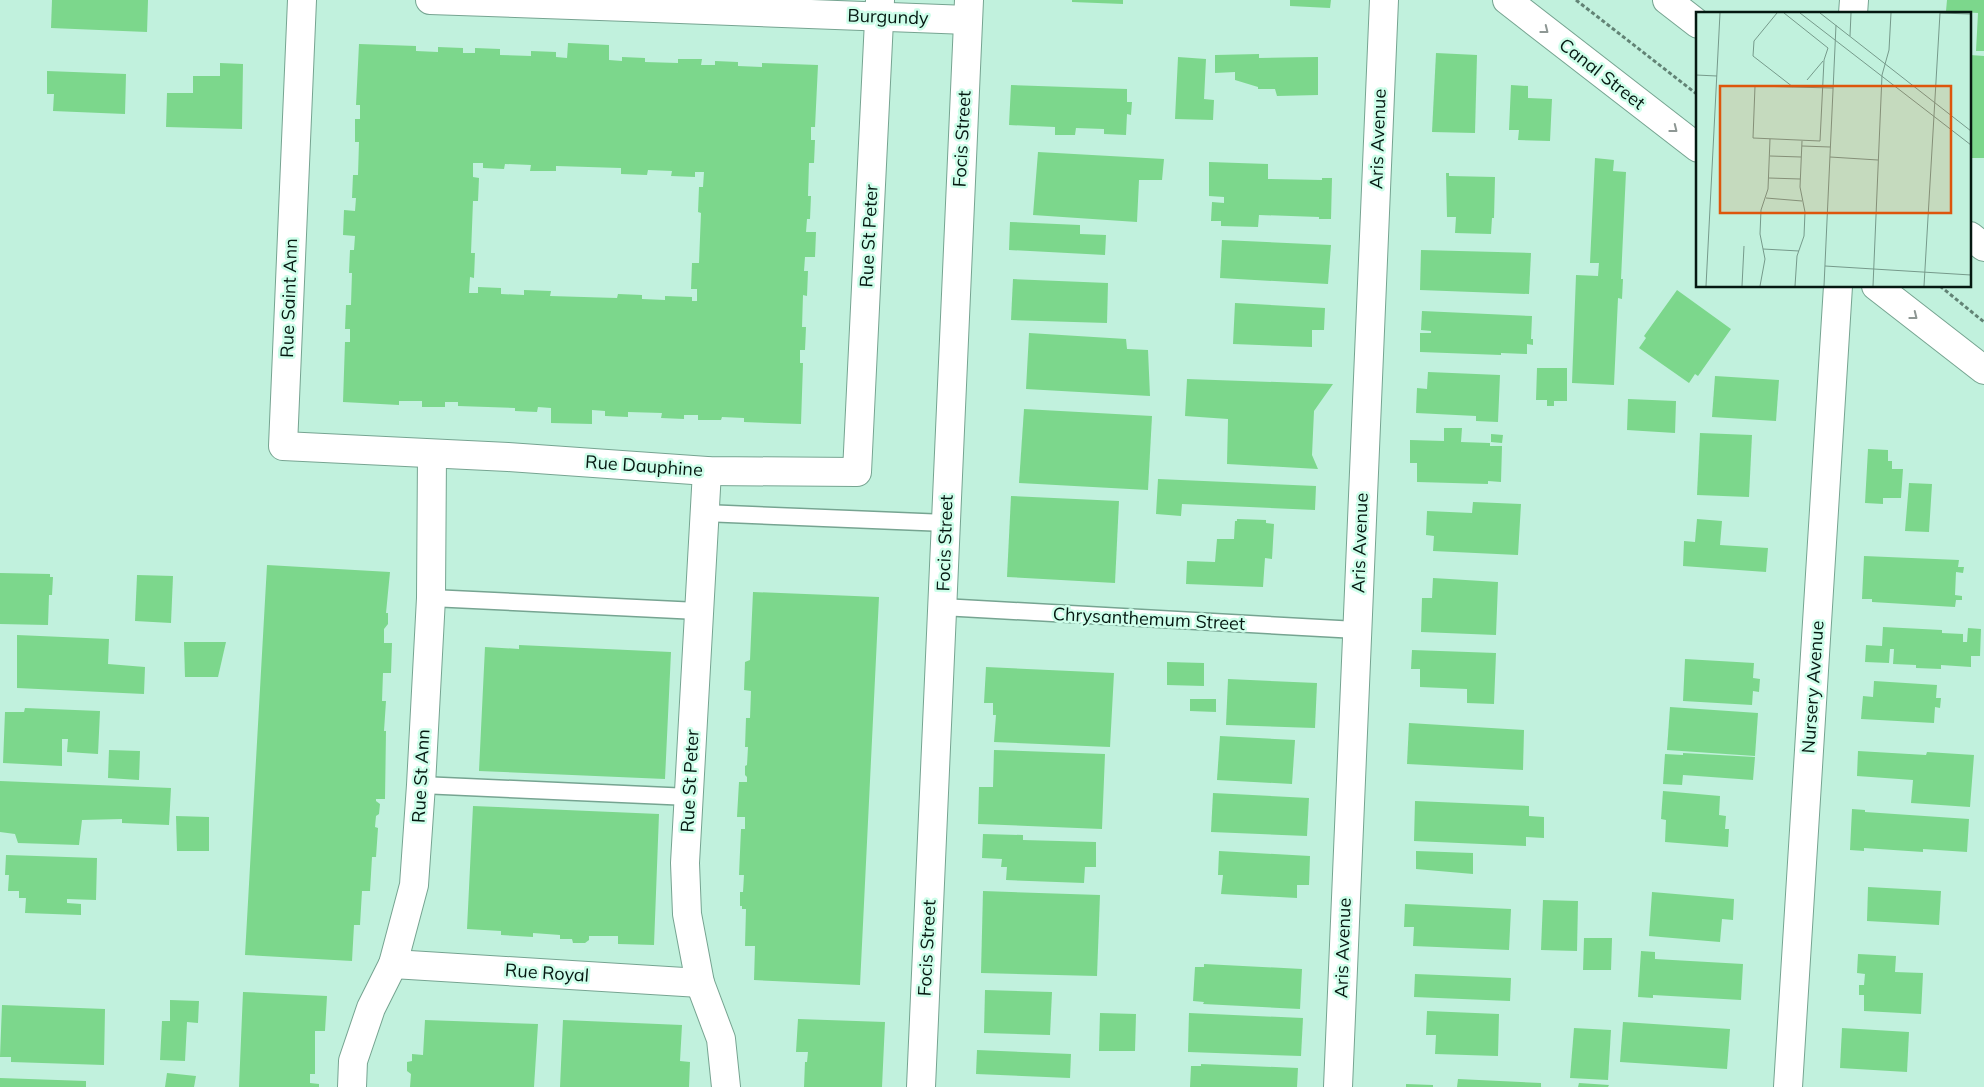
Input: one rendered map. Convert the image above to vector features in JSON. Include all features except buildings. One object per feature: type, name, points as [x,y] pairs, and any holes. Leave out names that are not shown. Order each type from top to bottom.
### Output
[{"type":"street","name":"Rue Saint Ann","points":[[302,0],[282,446],[432,454]]},
{"type":"street","name":"Burgundy","points":[[430,0],[968,10]]},
{"type":"street","name":"Aris Avenue","points":[[1338,1087],[1384,0]]},
{"type":"street","name":"Canal Street","points":[[1507,0],[1696,146]]},
{"type":"street","points":[[1667,0],[1696,22]]},
{"type":"street","name":"Rue St Peter","points":[[857,472],[880,9]]},
{"type":"street","name":"Focis Street","points":[[921,1087],[968,10]]},
{"type":"street","points":[[1972,238],[1984,247]]},
{"type":"street","name":"Nursery Avenue","points":[[1788,1087],[1838,288]]},
{"type":"street","points":[[1879,288],[1984,370]]},
{"type":"street","name":"Rue Dauphine","points":[[432,454],[707,470],[857,472]]},
{"type":"street","name":"Rue St Ann","points":[[352,1087],[353,1061],[371,1008],[393,964],[414,885],[431,598],[432,454]]},
{"type":"street","name":"Rue St Peter","points":[[707,470],[685,863],[687,914],[700,982],[721,1039],[726,1087]]},
{"type":"street","name":"Rue Royal","points":[[393,964],[700,982]]},
{"type":"lane","points":[[704,514],[946,523]]},
{"type":"lane","points":[[431,598],[698,611]]},
{"type":"lane","name":"Chrysanthemum Street","points":[[942,607],[1357,630]]},
{"type":"lane","points":[[421,785],[690,797]]},
{"type":"path","points":[[1576,0],[1696,93]]},
{"type":"path","points":[[1942,288],[1984,322]]}]
